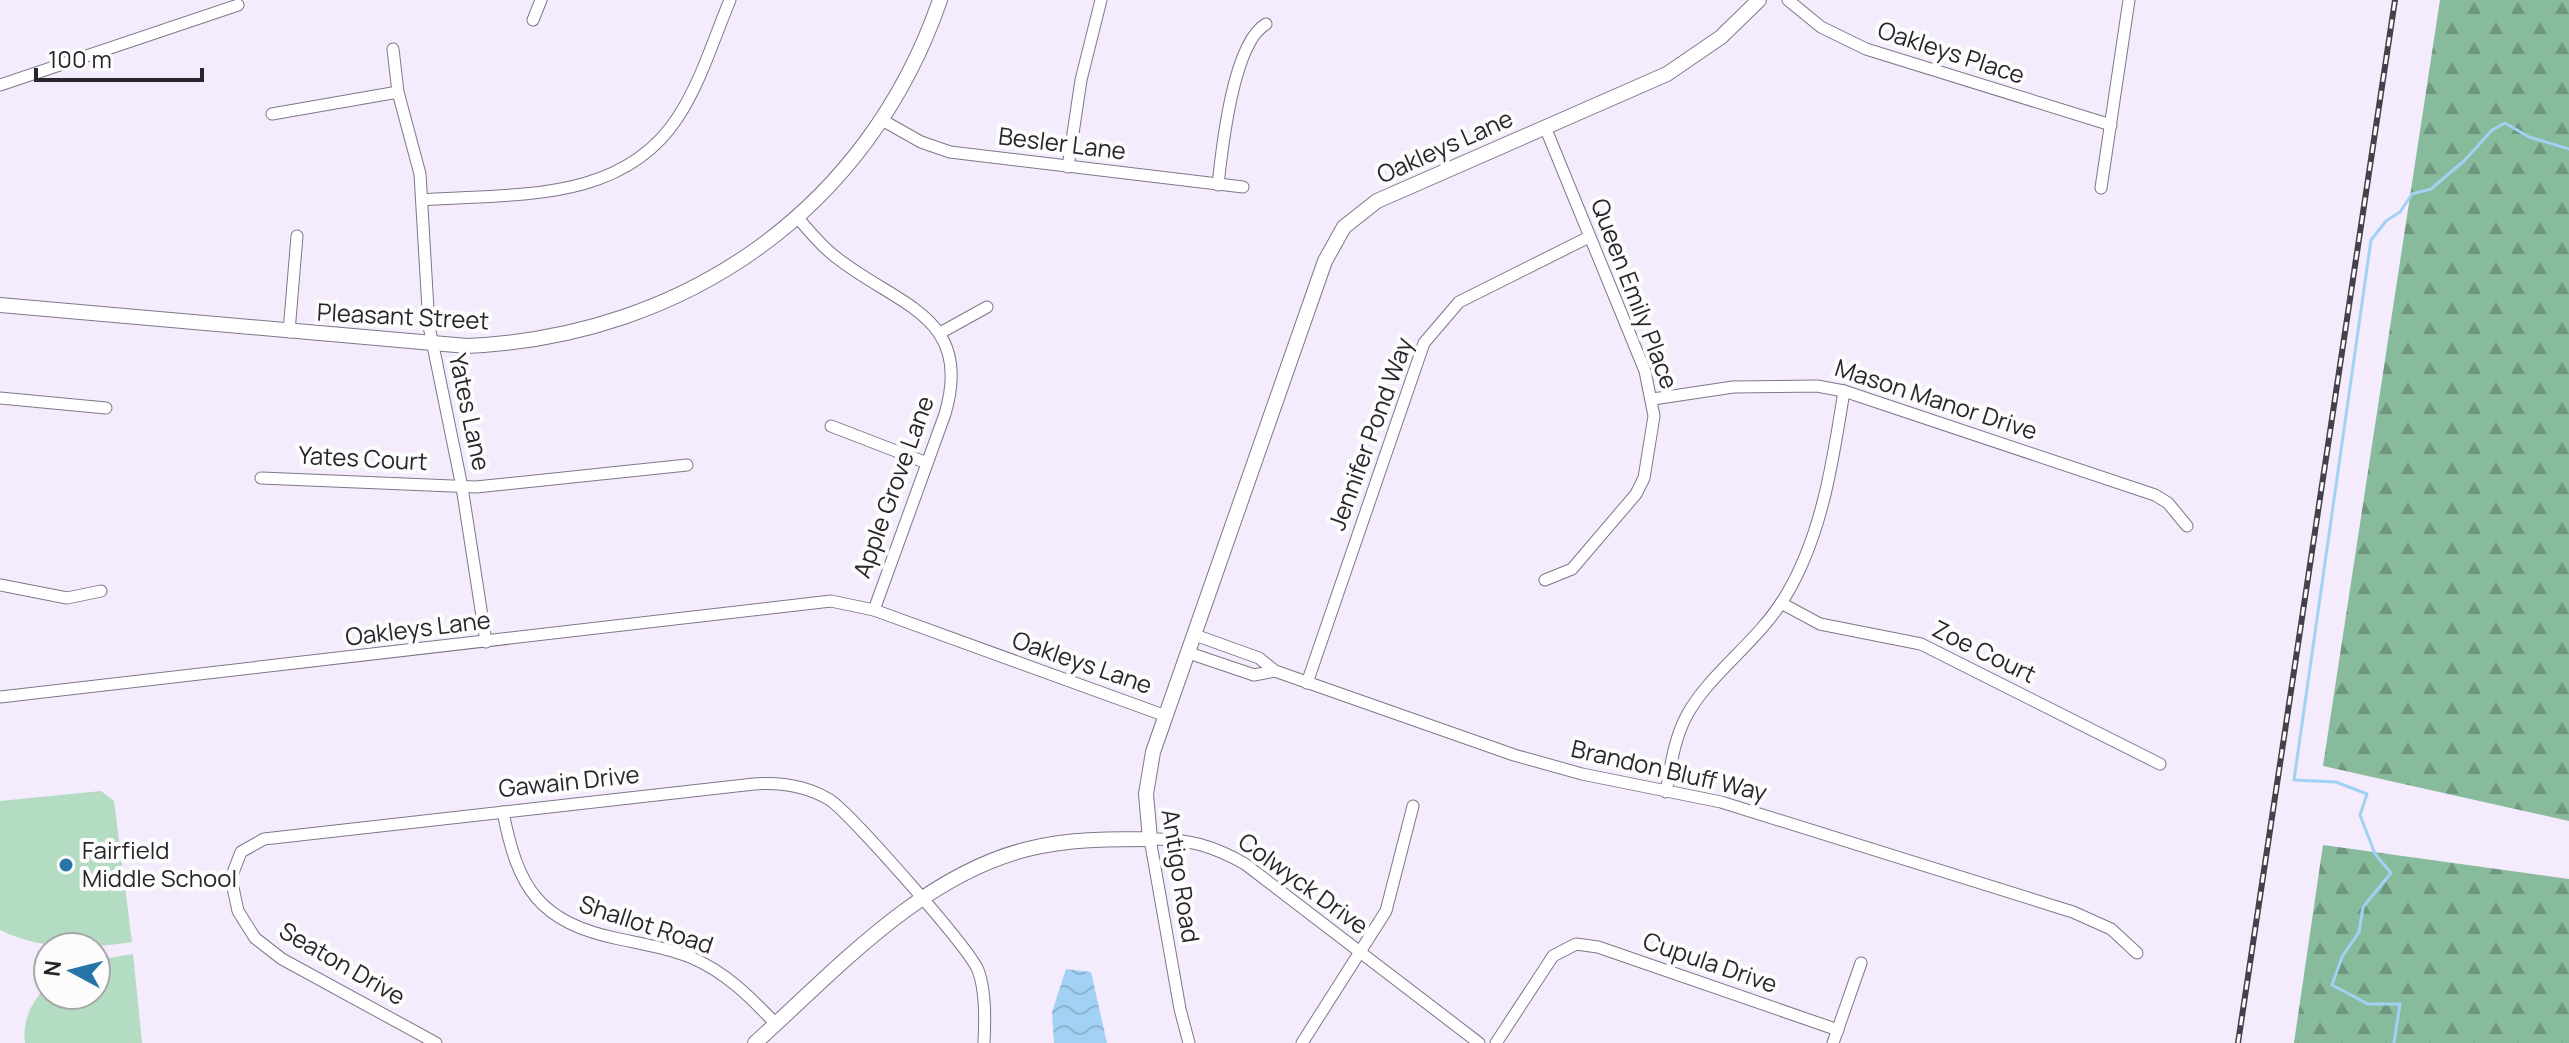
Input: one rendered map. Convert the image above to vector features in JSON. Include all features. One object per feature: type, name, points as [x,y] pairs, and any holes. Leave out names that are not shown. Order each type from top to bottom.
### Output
[{"type":"street","points":[[533,20],[541,0]]},
{"type":"street","points":[[423,200],[566,189],[610,176],[632,164],[662,139],[678,118],[730,0]]},
{"type":"street","name":"Pleasant Street","points":[[0,305],[433,345],[529,341],[608,325],[710,280],[798,218],[842,172],[882,120],[920,50],[940,0]]},
{"type":"street","points":[[1068,167],[1081,80],[1101,0]]},
{"type":"street","name":"Oakleys Lane","points":[[0,697],[712,618],[817,602],[851,603],[874,610],[1166,716],[1335,239],[1352,217],[1377,201],[1688,61],[1721,37],[1759,0]]},
{"type":"street","name":"Oakleys Place","points":[[1788,0],[1821,27],[1866,49],[2111,125]]},
{"type":"street","points":[[2101,188],[2129,0]]},
{"type":"street","points":[[0,85],[238,5]]},
{"type":"street","points":[[1218,185],[1242,59],[1256,30],[1266,24]]},
{"type":"street","name":"Yates Lane","points":[[393,49],[398,92],[420,174],[433,345],[462,487],[486,642]]},
{"type":"street","points":[[272,114],[398,92]]},
{"type":"street","name":"Besler Lane","points":[[882,120],[921,142],[950,152],[1243,187]]},
{"type":"street","name":"Queen Emily Place","points":[[1545,127],[1653,399],[1651,445],[1644,478],[1636,494],[1572,569],[1545,580]]},
{"type":"street","name":"Apple Grove Lane","points":[[798,218],[836,258],[921,312],[940,333],[951,359],[952,392],[874,610]]},
{"type":"street","points":[[289,332],[297,236]]},
{"type":"street","name":"Jennifer Pond Way","points":[[1307,683],[1424,343],[1459,302],[1589,237]]},
{"type":"street","points":[[940,333],[987,307]]},
{"type":"street","name":"Mason Manor Drive","points":[[1653,399],[1733,387],[1786,384],[1844,391],[2155,495],[2168,503],[2187,526]]},
{"type":"street","points":[[1666,792],[1675,744],[1694,704],[1761,632],[1796,578],[1819,518],[1844,391]]},
{"type":"street","points":[[0,398],[106,408]]},
{"type":"street","points":[[831,426],[927,463]]},
{"type":"street","name":"Yates Court","points":[[261,478],[494,487],[687,465]]},
{"type":"street","points":[[0,585],[67,598],[101,591]]},
{"type":"street","name":"Zoe Court","points":[[1781,603],[1820,624],[1909,640],[1932,648],[2160,764]]},
{"type":"street","name":"Brandon Bluff Way","points":[[1195,635],[1259,658],[1275,671],[1307,683],[1526,758],[1721,802],[2088,917],[2111,929],[2137,953]]},
{"type":"street","name":"Brandon Bluff Way","points":[[1189,653],[1254,675],[1275,671]]},
{"type":"street","name":"Antigo Road","points":[[1166,716],[1148,778],[1150,839],[1180,1009],[1189,1043]]},
{"type":"street","name":"Gawain Drive","points":[[238,911],[231,872],[241,852],[255,842],[754,784],[787,784],[818,794],[850,817],[977,968],[981,982],[984,1043]]},
{"type":"street","points":[[1302,1043],[1361,953],[1392,894],[1413,806]]},
{"type":"street","name":"Shallot Road","points":[[503,812],[516,868],[535,898],[556,917],[583,931],[661,948],[709,966],[745,992],[776,1024]]},
{"type":"street","name":"Colwyck Drive","points":[[755,1043],[921,900],[970,868],[1031,848],[1183,839],[1227,853],[1479,1043]]},
{"type":"street","name":"Seaton Drive","points":[[238,911],[255,938],[272,953],[436,1043]]},
{"type":"street","name":"Cupula Drive","points":[[1496,1043],[1549,961],[1566,947],[1583,944],[1838,1030]]},
{"type":"street","points":[[1833,1043],[1861,963]]},
{"type":"green space","points":[[2440,0],[2569,0],[2569,821],[2323,766]]},
{"type":"green space","points":[[101,791],[114,801],[132,942],[112,944],[112,931],[32,931],[32,942],[0,930],[0,801]]},
{"type":"green space","points":[[2323,845],[2569,879],[2569,1043],[2294,1043]]},
{"type":"green space","points":[[133,954],[142,1043],[25,1043],[25,1026],[32,1006],[32,1011],[112,1011],[112,957]]},
{"type":"water","points":[[1066,969],[1091,972],[1107,1043],[1054,1043],[1052,1012]]},
{"type":"waterway","points":[[2394,1043],[2400,1004],[2368,1004],[2332,985],[2342,957],[2359,932],[2363,907],[2391,873],[2375,854],[2360,815],[2367,794],[2336,782],[2294,780],[2371,240],[2386,221],[2400,212],[2412,194],[2431,189],[2465,160],[2492,130],[2505,123],[2529,137],[2569,149]]},
{"type":"railway","points":[[2238,1043],[2395,0]]},
{"type":"place","name":"Fairfield Middle School","points":[[66,865]]}]
